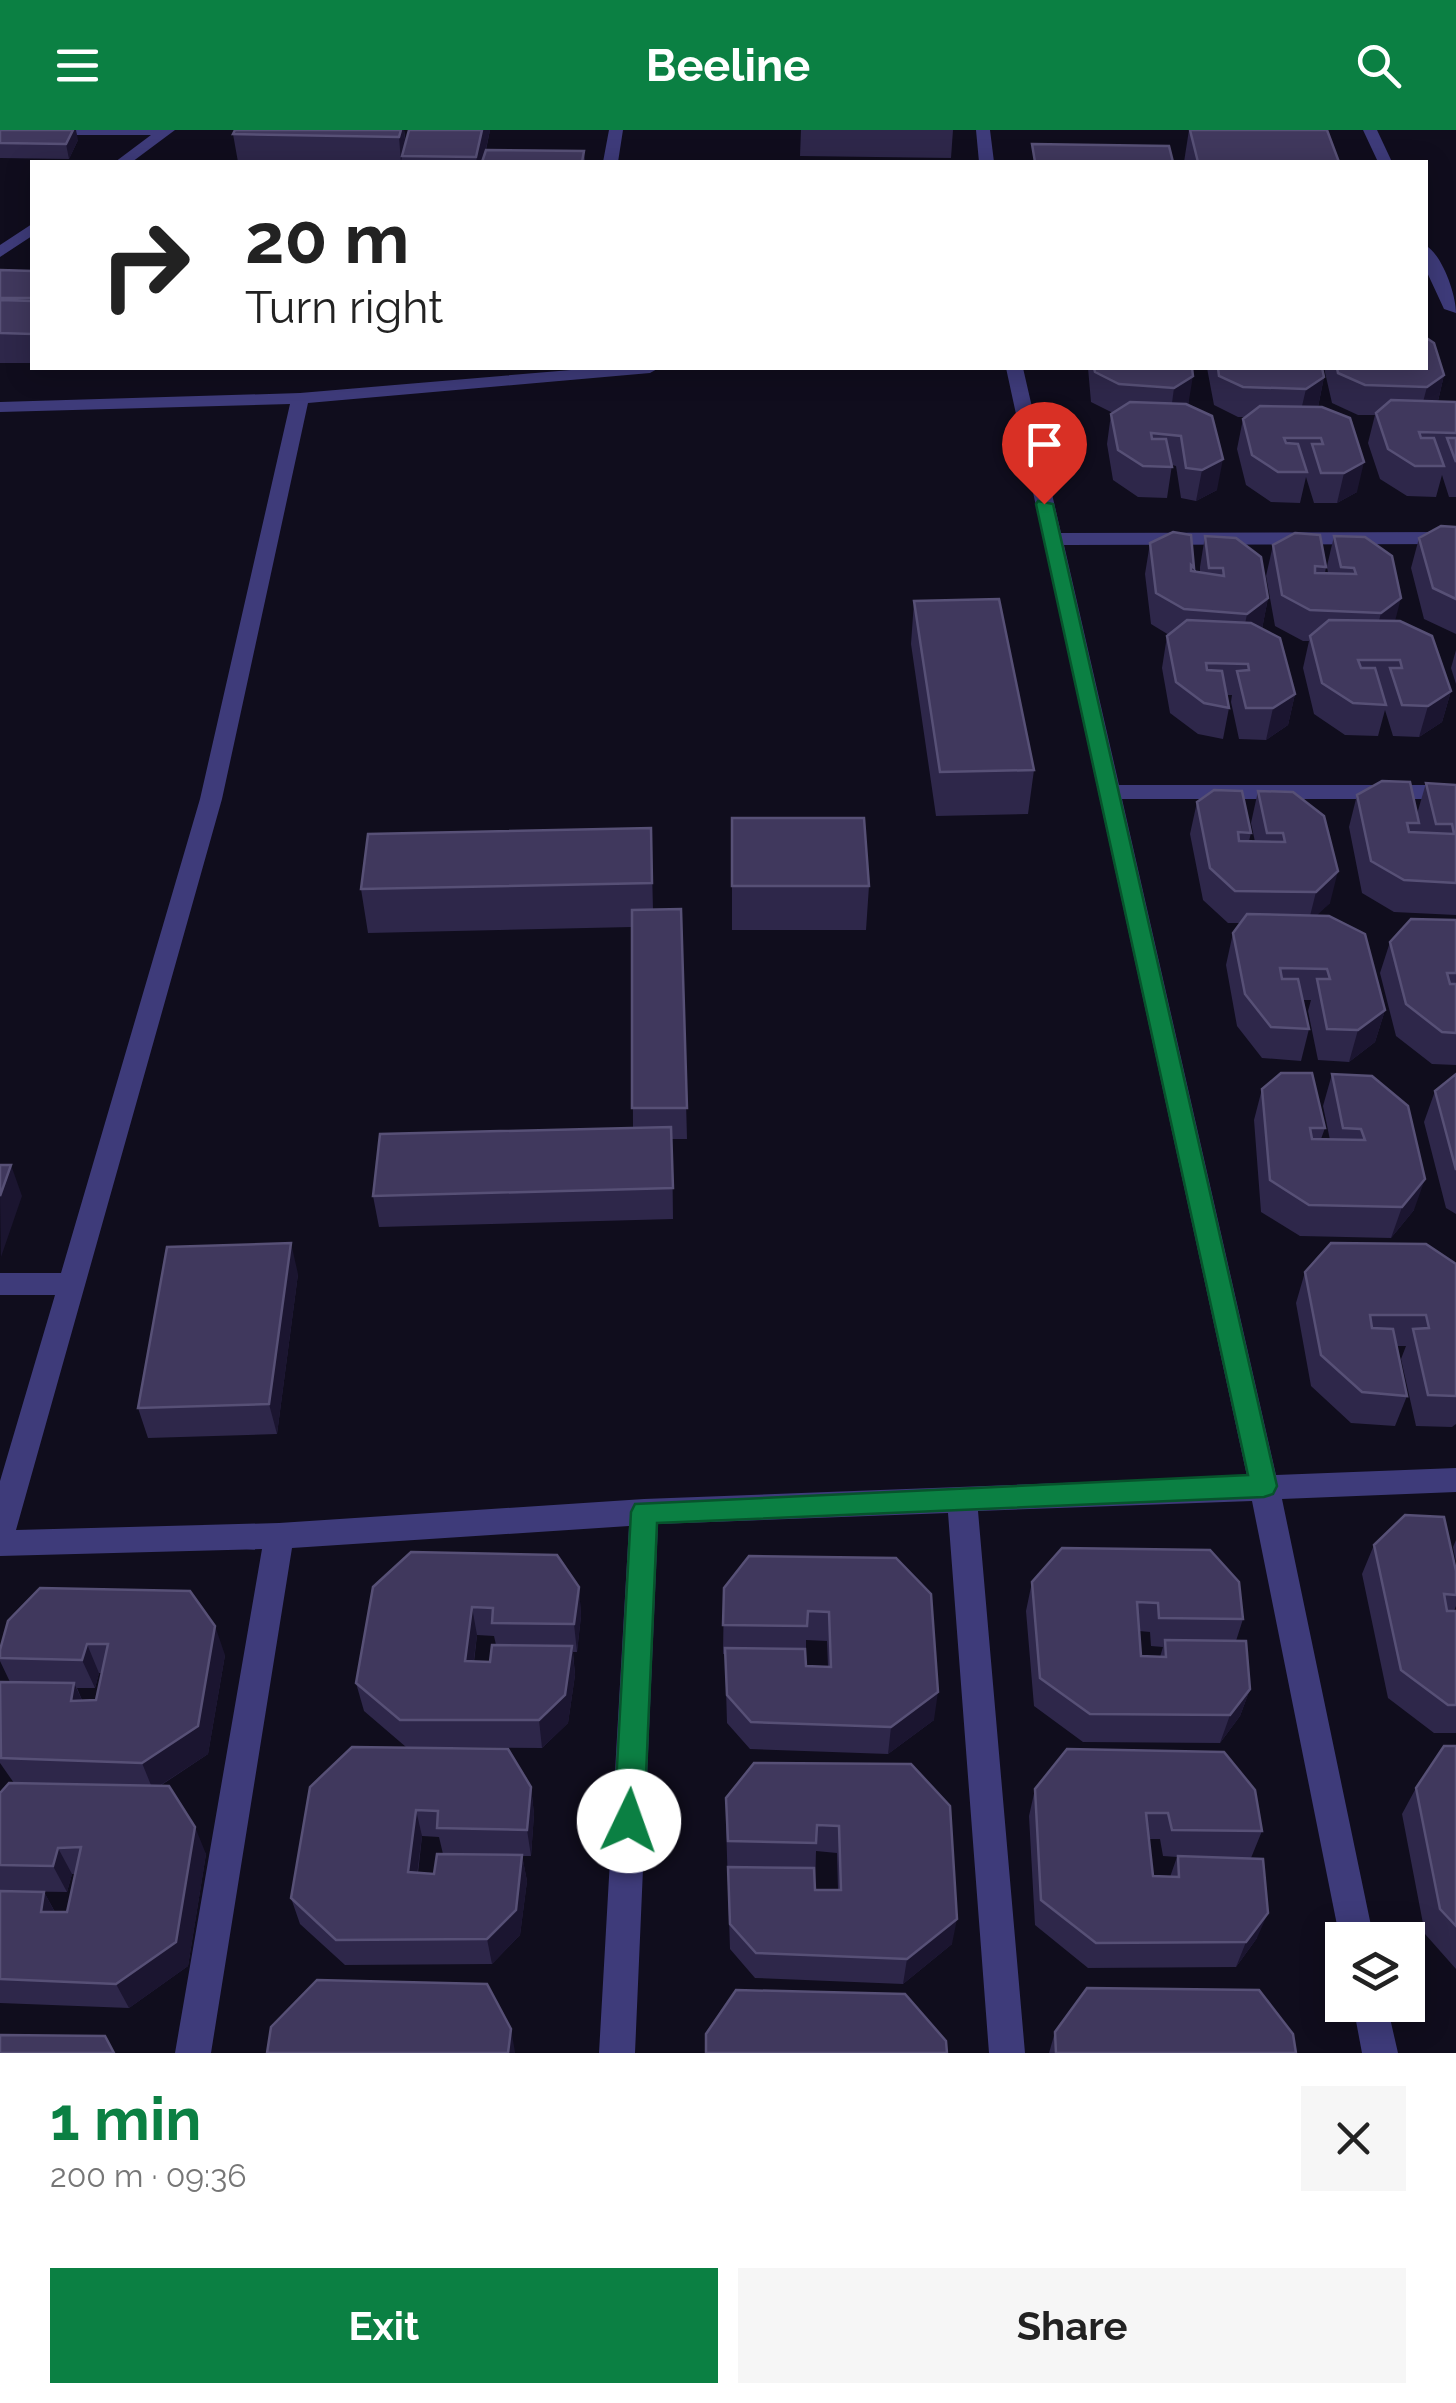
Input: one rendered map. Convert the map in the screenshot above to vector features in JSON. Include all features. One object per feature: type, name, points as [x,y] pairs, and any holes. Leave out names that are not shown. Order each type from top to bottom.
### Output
[{"type":"street","points":[[0,132],[168,130]]},
{"type":"street","points":[[127,160],[168,130]]},
{"type":"street","points":[[611,160],[616,130]]},
{"type":"street","points":[[983,130],[987,160]]},
{"type":"street","points":[[1370,130],[1384,160]]},
{"type":"street","points":[[2,249],[30,230]]},
{"type":"street","points":[[1428,257],[1449,309]]},
{"type":"street","points":[[0,407],[300,398],[578,370]]},
{"type":"street","points":[[1014,370],[1264,1486],[1352,1922]]},
{"type":"street","points":[[0,1532],[211,799],[300,398]]},
{"type":"street","points":[[1052,539],[1456,538]]},
{"type":"street","points":[[1108,792],[1456,792]]},
{"type":"street","points":[[0,1284],[70,1284]]},
{"type":"street","points":[[0,1543],[280,1536],[644,1512],[1456,1480]]},
{"type":"street","points":[[962,1499],[1007,2053]]},
{"type":"street","points":[[617,2053],[644,1512]]},
{"type":"street","points":[[193,2053],[280,1536]]},
{"type":"street","points":[[1374,2022],[1380,2053]]},
{"type":"building","points":[[0,130],[73,130],[66,144],[0,143]]},
{"type":"building","points":[[235,130],[401,130],[399,137],[233,134]]},
{"type":"building","points":[[409,130],[482,130],[476,157],[402,156]]},
{"type":"building","points":[[1190,130],[1327,130],[1338,160],[1198,160]]},
{"type":"building","points":[[1032,144],[1169,146],[1172,160],[1035,160]]},
{"type":"building","points":[[486,150],[584,151],[582,160],[483,160]]},
{"type":"building","points":[[0,270],[30,271],[30,298],[0,298]]},
{"type":"building","points":[[0,300],[30,301],[30,334],[0,333]]},
{"type":"building","points":[[1428,339],[1434,343],[1444,375],[1427,387],[1365,385],[1337,370],[1428,370]]},
{"type":"building","points":[[1192,370],[1193,376],[1174,388],[1119,384],[1095,372]]},
{"type":"building","points":[[1218,370],[1322,370],[1324,377],[1306,389],[1243,387],[1219,376]]},
{"type":"building","points":[[1391,400],[1456,402],[1456,433],[1419,432],[1421,438],[1434,438],[1444,466],[1415,466],[1388,449],[1376,413]]},
{"type":"building","points":[[1130,402],[1186,404],[1212,416],[1223,459],[1202,470],[1186,468],[1181,436],[1151,433],[1152,439],[1166,439],[1172,467],[1143,466],[1118,450],[1111,414]]},
{"type":"building","points":[[1260,406],[1322,407],[1350,418],[1364,462],[1344,473],[1321,473],[1312,444],[1323,444],[1321,438],[1284,438],[1286,443],[1298,444],[1307,472],[1278,472],[1252,455],[1243,419]]},
{"type":"building","points":[[1447,438],[1456,438],[1456,462]]},
{"type":"building","points":[[1441,526],[1456,527],[1456,599],[1433,588],[1419,538]]},
{"type":"building","points":[[1173,532],[1191,535],[1191,571],[1224,576],[1223,568],[1209,568],[1205,536],[1236,538],[1261,557],[1268,598],[1247,614],[1184,609],[1156,593],[1150,543]]},
{"type":"building","points":[[1295,533],[1320,535],[1326,567],[1315,566],[1315,573],[1356,574],[1354,568],[1341,567],[1334,536],[1365,537],[1392,556],[1401,598],[1381,613],[1310,610],[1282,595],[1273,545]]},
{"type":"building","points":[[999,599],[1034,770],[940,772],[914,601]]},
{"type":"building","points":[[1187,620],[1251,623],[1280,638],[1295,694],[1273,708],[1246,708],[1237,671],[1249,670],[1248,664],[1206,663],[1207,670],[1222,671],[1229,708],[1204,703],[1176,682],[1167,636]]},
{"type":"building","points":[[1329,620],[1400,621],[1432,636],[1451,691],[1428,706],[1402,705],[1390,668],[1402,668],[1400,660],[1358,660],[1361,668],[1375,668],[1386,705],[1353,703],[1322,683],[1310,636]]},
{"type":"building","points":[[1382,781],[1410,782],[1419,823],[1407,823],[1409,832],[1454,834],[1452,824],[1436,824],[1426,783],[1456,785],[1456,883],[1404,880],[1371,861],[1357,795]]},
{"type":"building","points":[[1214,790],[1242,791],[1251,833],[1238,832],[1239,841],[1285,842],[1283,833],[1267,833],[1258,791],[1293,792],[1324,816],[1338,871],[1316,892],[1235,891],[1210,868],[1197,802]]},
{"type":"building","points":[[732,818],[864,818],[869,886],[732,886]]},
{"type":"building","points":[[651,828],[652,883],[361,889],[368,834]]},
{"type":"building","points":[[681,909],[687,1108],[632,1108],[632,910]]},
{"type":"building","points":[[1247,914],[1329,916],[1365,934],[1385,1010],[1358,1030],[1327,1029],[1317,979],[1330,979],[1327,969],[1280,968],[1282,979],[1298,979],[1309,1029],[1271,1027],[1245,994],[1233,933]]},
{"type":"building","points":[[1411,919],[1456,920],[1456,973],[1447,973],[1450,984],[1456,984],[1456,1033],[1442,1032],[1406,1004],[1390,942]]},
{"type":"building","points":[[1281,1073],[1312,1073],[1325,1128],[1310,1128],[1312,1139],[1365,1140],[1361,1129],[1343,1128],[1332,1074],[1372,1076],[1408,1106],[1425,1179],[1402,1207],[1309,1205],[1270,1180],[1262,1089]]},
{"type":"building","points":[[1456,1074],[1456,1170],[1435,1091]]},
{"type":"building","points":[[671,1127],[673,1188],[373,1196],[380,1134]]},
{"type":"building","points":[[0,1165],[11,1165],[0,1196]]},
{"type":"building","points":[[291,1243],[269,1404],[138,1408],[167,1247]]},
{"type":"building","points":[[1331,1243],[1426,1244],[1456,1264],[1456,1396],[1428,1395],[1413,1329],[1429,1328],[1426,1315],[1370,1315],[1372,1328],[1393,1329],[1407,1396],[1362,1392],[1321,1355],[1305,1272]]},
{"type":"building","points":[[1405,1515],[1444,1517],[1456,1571],[1456,1595],[1444,1594],[1447,1611],[1456,1611],[1456,1705],[1448,1705],[1401,1670],[1374,1545]]},
{"type":"building","points":[[1062,1548],[1210,1550],[1239,1582],[1243,1619],[1159,1618],[1158,1603],[1137,1602],[1141,1656],[1166,1657],[1165,1640],[1246,1641],[1250,1689],[1230,1715],[1090,1714],[1040,1678],[1032,1582]]},
{"type":"building","points":[[411,1552],[557,1555],[579,1587],[574,1624],[492,1623],[493,1608],[472,1607],[465,1661],[490,1662],[492,1645],[572,1646],[565,1695],[539,1720],[400,1720],[356,1683],[373,1587]]},
{"type":"building","points":[[749,1556],[896,1558],[931,1594],[938,1692],[891,1727],[751,1722],[727,1695],[725,1648],[805,1649],[806,1666],[831,1667],[829,1612],[808,1611],[807,1626],[723,1625],[724,1588]]},
{"type":"building","points":[[40,1588],[190,1591],[215,1626],[198,1726],[142,1763],[1,1758],[0,1682],[74,1683],[71,1701],[96,1700],[108,1644],[87,1644],[82,1660],[0,1658],[8,1621]]},
{"type":"building","points":[[1444,1746],[1456,1746],[1456,1926],[1440,1909],[1416,1788]]},
{"type":"building","points":[[352,1747],[508,1749],[531,1787],[527,1830],[437,1828],[438,1811],[416,1810],[408,1872],[434,1874],[437,1854],[522,1855],[516,1910],[487,1939],[336,1940],[291,1898],[310,1787]]},
{"type":"building","points":[[1067,1749],[1224,1752],[1255,1790],[1262,1831],[1172,1830],[1168,1813],[1146,1813],[1153,1876],[1179,1877],[1178,1856],[1263,1859],[1268,1913],[1246,1942],[1096,1943],[1041,1900],[1035,1789]]},
{"type":"building","points":[[754,1763],[911,1764],[950,1806],[957,1919],[907,1959],[756,1953],[730,1924],[728,1867],[814,1868],[815,1890],[841,1890],[839,1826],[817,1825],[816,1843],[728,1841],[726,1798]]},
{"type":"building","points":[[9,1783],[169,1786],[195,1827],[176,1942],[116,1984],[0,1979],[0,1891],[44,1892],[41,1912],[67,1912],[81,1847],[58,1848],[53,1866],[0,1865],[0,1793]]},
{"type":"building","points":[[317,1980],[487,1984],[511,2029],[508,2053],[267,2053],[271,2027]]},
{"type":"building","points":[[1087,1988],[1259,1990],[1293,2034],[1296,2053],[1056,2053],[1055,2032]]},
{"type":"building","points":[[736,1990],[905,1994],[946,2041],[947,2053],[706,2053],[706,2034]]},
{"type":"building","points":[[0,2035],[105,2036],[114,2053],[0,2053]]},
{"type":"route","points":[[629,1821],[644,1512],[1264,1486],[1044,504]]}]
